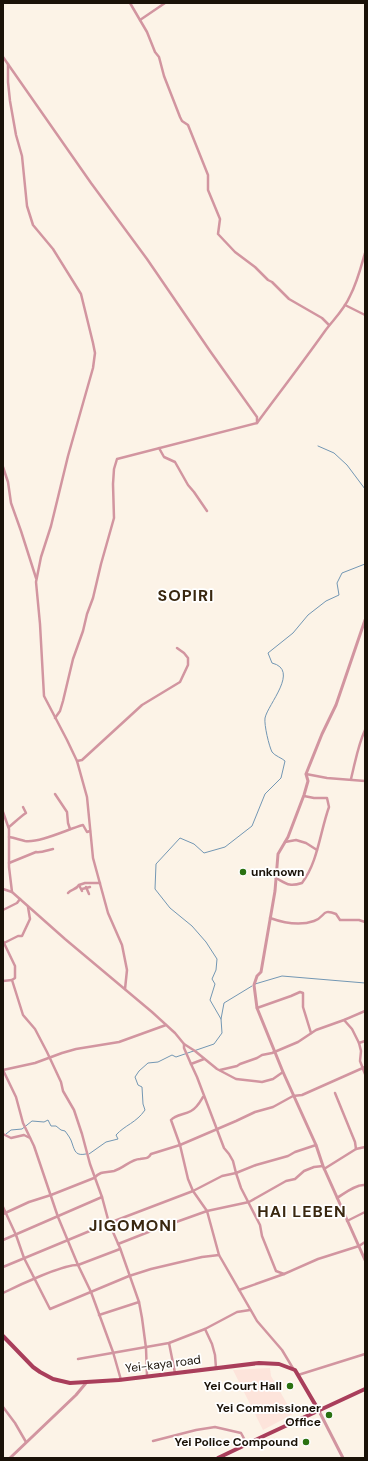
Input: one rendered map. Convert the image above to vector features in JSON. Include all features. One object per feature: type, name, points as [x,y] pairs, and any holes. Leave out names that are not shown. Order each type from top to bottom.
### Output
[{"type":"main road","name":"Yei-kaya road","points":[[3,1336],[33,1367],[46,1376],[64,1382],[86,1383],[121,1380],[270,1363],[279,1364],[295,1370]]},
{"type":"main road","points":[[295,1370],[319,1411]]},
{"type":"main road","points":[[218,1458],[365,1389]]},
{"type":"street","points":[[130,3],[148,32],[159,57],[170,95],[182,121],[188,124],[208,176],[208,190],[220,219],[218,234],[235,252],[256,267],[289,299],[322,318],[329,325]]},
{"type":"street","points":[[140,20],[165,3]]},
{"type":"street","points":[[3,57],[248,403],[257,417],[257,423]]},
{"type":"street","points":[[8,64],[10,100],[16,134],[22,156],[28,206],[33,224],[53,249],[82,294],[95,352],[93,368],[36,578]]},
{"type":"street","points":[[55,718],[60,711],[63,701],[73,659],[93,598],[114,518],[113,484],[114,469],[117,459],[257,423],[345,305],[353,290],[365,253]]},
{"type":"street","points":[[345,305],[365,315]]},
{"type":"street","points":[[159,448],[164,457],[175,462],[188,485],[207,510]]},
{"type":"street","points":[[3,467],[8,482],[11,502],[36,578],[44,696],[77,761],[87,797],[93,858],[108,913],[122,946],[127,970],[125,989]]},
{"type":"street","points":[[365,620],[336,705],[322,734],[306,774],[308,781],[304,796],[285,842],[278,854],[276,878],[261,972],[257,976],[254,985],[257,1008],[274,1052],[304,1117],[316,1145],[323,1167],[365,1260]]},
{"type":"street","points":[[77,761],[82,760],[142,705],[180,682],[188,665],[188,658],[177,648]]},
{"type":"street","points":[[351,779],[359,751],[360,741],[365,730]]},
{"type":"street","points":[[306,774],[327,778],[365,781]]},
{"type":"street","points":[[55,794],[67,812],[70,829]]},
{"type":"street","points":[[276,878],[288,885],[302,883],[306,878],[307,872],[317,850],[329,807],[328,799],[304,796]]},
{"type":"street","points":[[9,827],[18,821],[21,815],[26,813],[23,807]]},
{"type":"street","points":[[3,812],[9,827],[9,863],[12,892]]},
{"type":"street","points":[[10,837],[26,841],[47,837],[83,825],[87,832],[90,831]]},
{"type":"street","points":[[285,842],[296,840],[304,842],[317,850]]},
{"type":"street","points":[[9,863],[36,852],[53,849]]},
{"type":"street","points":[[68,893],[85,883],[100,883]]},
{"type":"street","points":[[80,886],[82,890],[86,887],[90,887]]},
{"type":"street","points":[[86,887],[89,894]]},
{"type":"street","points":[[3,889],[12,892],[166,1025],[184,1044],[219,1071],[236,1079],[262,1082],[273,1079],[283,1072]]},
{"type":"street","points":[[3,910],[17,903],[20,899]]},
{"type":"street","points":[[3,981],[12,980],[15,978],[16,970],[4,942],[18,936],[22,936],[30,920],[28,906]]},
{"type":"street","points":[[270,918],[284,922],[299,923],[315,921],[326,911],[329,911],[336,914],[340,920],[359,920],[365,922]]},
{"type":"street","points":[[12,980],[24,1015],[35,1029],[61,1082],[63,1092],[74,1110],[109,1223],[120,1248],[139,1302],[146,1348],[147,1377]]},
{"type":"street","points":[[257,1008],[300,992],[303,993],[302,1007],[311,1033]]},
{"type":"street","points":[[219,1071],[237,1066],[298,1042],[320,1028],[344,1020],[365,1010]]},
{"type":"street","points":[[344,1020],[352,1029],[359,1043],[361,1051],[360,1061],[364,1068],[365,1074]]},
{"type":"street","points":[[121,1380],[113,1352],[91,1292],[58,1217],[30,1138],[25,1129],[16,1097],[3,1070],[35,1063],[76,1049],[119,1042],[166,1025]]},
{"type":"street","points":[[359,1043],[365,1041]]},
{"type":"street","points":[[184,1044],[187,1056],[197,1077],[203,1097],[224,1148],[233,1161],[241,1188],[260,1224],[262,1236],[276,1271],[284,1274]]},
{"type":"street","points":[[191,1064],[204,1059]]},
{"type":"street","points":[[4,1213],[94,1178],[99,1173],[107,1170],[113,1171],[122,1168],[126,1164],[140,1159],[149,1158],[151,1154],[180,1145],[255,1112],[273,1107],[293,1096],[302,1095],[364,1068]]},
{"type":"street","points":[[335,1093],[355,1142],[356,1149]]},
{"type":"street","points":[[203,1097],[198,1106],[192,1111],[174,1117],[171,1120],[180,1145],[188,1179],[193,1191],[207,1211],[219,1255],[250,1310],[265,1332],[282,1350],[295,1370]]},
{"type":"street","points":[[3,1134],[11,1138],[24,1135],[30,1138]]},
{"type":"street","points":[[3,1267],[109,1223],[193,1191],[222,1176],[288,1156],[316,1145]]},
{"type":"street","points":[[118,1244],[207,1211],[249,1202],[286,1181],[295,1179],[304,1171],[314,1167],[323,1167],[356,1149],[365,1147]]},
{"type":"street","points":[[337,1198],[362,1184],[365,1185]]},
{"type":"street","points":[[3,1240],[102,1197]]},
{"type":"street","points":[[3,1207],[4,1213],[16,1235],[24,1258],[50,1309],[129,1276],[151,1269],[219,1255]]},
{"type":"street","points":[[347,1222],[365,1212]]},
{"type":"street","points":[[239,1290],[284,1274],[318,1259],[359,1246],[365,1242]]},
{"type":"street","points":[[3,1293],[34,1279],[71,1265],[78,1265],[120,1248]]},
{"type":"street","points":[[99,1315],[139,1302]]},
{"type":"street","points":[[78,1359],[169,1343],[205,1329],[237,1312],[250,1310]]},
{"type":"street","points":[[205,1329],[212,1344],[216,1368]]},
{"type":"street","points":[[169,1343],[175,1373]]},
{"type":"street","points":[[298,1375],[365,1354]]},
{"type":"street","points":[[10,1458],[76,1395],[86,1383]]},
{"type":"street","points":[[3,1406],[26,1442]]},
{"type":"street","points":[[319,1411],[343,1458]]},
{"type":"street","points":[[153,1442],[196,1430],[215,1427],[241,1433],[247,1444]]},
{"type":"shaded area","points":[[270,1368],[271,1376],[293,1414],[263,1430],[233,1370]]},
{"type":"waterway","points":[[318,446],[334,453],[347,465],[365,489]]},
{"type":"waterway","points":[[221,1019],[210,1000],[215,984],[212,979],[216,970],[217,959],[206,942],[192,926],[170,908],[155,889],[156,864],[180,838],[194,844],[204,853],[225,847],[252,826],[265,794],[281,778],[285,761],[272,752],[266,730],[265,718],[267,712],[283,680],[283,673],[280,667],[272,663],[268,653],[293,633],[308,615],[326,601],[339,595],[337,583],[342,573],[365,564]]},
{"type":"waterway","points":[[255,984],[282,976],[365,983]]},
{"type":"waterway","points":[[89,1154],[106,1142],[118,1139],[116,1135],[138,1118],[145,1110],[143,1104],[142,1087],[138,1085],[135,1077],[139,1071],[148,1063],[158,1062],[172,1055],[176,1057],[214,1044],[222,1033],[221,1019],[224,1003],[252,986]]},
{"type":"waterway","points":[[6,1134],[11,1130],[22,1129],[32,1121],[44,1122],[48,1120],[51,1126],[56,1126],[65,1131],[70,1138],[76,1153],[86,1154]]},
{"type":"place","name":"unknown","points":[[243,872]]},
{"type":"place","name":"Yei Court Hall","points":[[290,1386]]},
{"type":"place","name":"Yei Commissioner Office","points":[[329,1415]]},
{"type":"place","name":"Yei Police Compound","points":[[306,1442]]},
{"type":"district","name":"SOPIRI","points":[[186,595]]},
{"type":"district","name":"HAI LEBEN","points":[[302,1211]]},
{"type":"district","name":"JIGOMONI","points":[[133,1225]]}]
